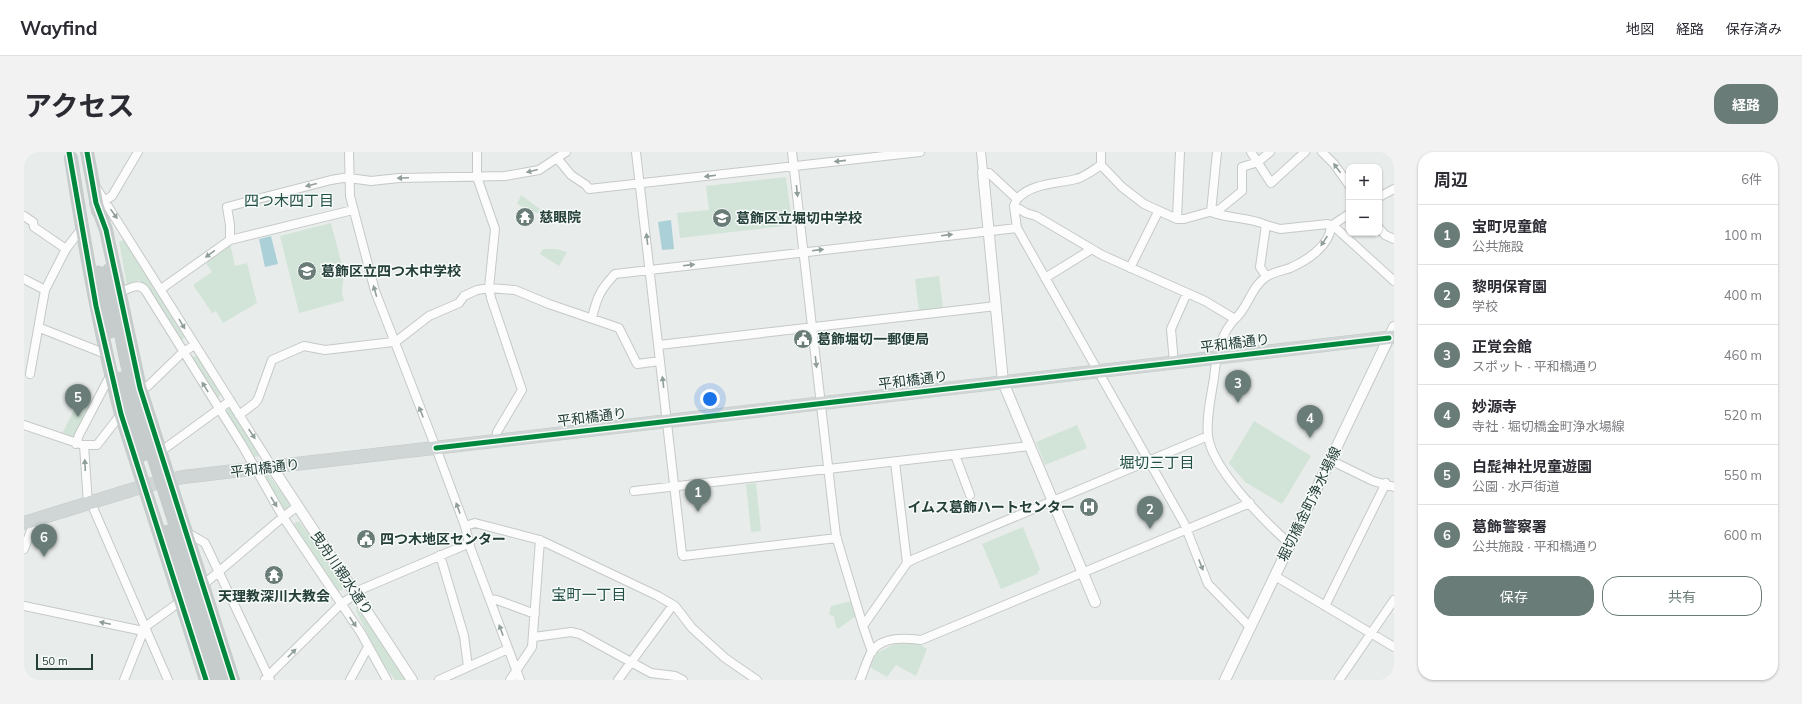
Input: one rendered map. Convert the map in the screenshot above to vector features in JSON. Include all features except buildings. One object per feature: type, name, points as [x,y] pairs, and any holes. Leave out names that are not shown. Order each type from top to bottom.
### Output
[{"type":"highway","points":[[87,152],[92,181],[100,202],[140,388],[233,680]]},
{"type":"highway","points":[[70,155],[106,354],[121,414],[206,680]]},
{"type":"highway","points":[[70,155],[103,271],[139,410],[226,680]]},
{"type":"highway","points":[[100,202],[103,271],[126,399],[215,680]]},
{"type":"main road","name":"平和橋通り","points":[[27,522],[169,479],[668,420],[1174,363],[1392,334]]},
{"type":"street","points":[[138,152],[112,196],[100,202],[161,289],[272,467]]},
{"type":"street","points":[[349,152],[349,177],[353,210],[375,291],[393,342],[436,448],[520,680]]},
{"type":"street","points":[[477,152],[477,177],[495,229],[489,288],[522,390],[497,432],[496,441]]},
{"type":"street","points":[[230,240],[231,231],[227,207],[331,180],[349,177],[370,181],[399,178],[477,177],[532,172],[566,152]]},
{"type":"street","points":[[636,152],[683,556],[837,538]]},
{"type":"street","points":[[792,152],[837,538],[872,652]]},
{"type":"street","points":[[557,158],[571,175],[586,185],[589,190],[794,166],[860,155],[920,152]]},
{"type":"street","points":[[981,152],[1003,382],[1095,602]]},
{"type":"street","points":[[1101,152],[1101,165],[1122,187],[1144,204],[1158,212],[1178,219],[1184,219],[1220,209],[1242,191],[1242,167],[1258,162],[1270,152]]},
{"type":"street","points":[[1178,219],[1180,152]]},
{"type":"street","points":[[1211,212],[1217,152]]},
{"type":"street","points":[[1251,152],[1271,183],[1305,152]]},
{"type":"street","points":[[1322,152],[1334,164],[1346,181]]},
{"type":"street","points":[[1101,165],[1078,179],[1041,186],[1026,192],[1016,202],[1017,228],[1187,529],[1208,584],[1250,627]]},
{"type":"street","points":[[984,172],[989,173],[1016,202],[1092,249],[1130,268],[1205,301],[1235,319]]},
{"type":"street","points":[[1382,196],[1394,189]]},
{"type":"street","points":[[161,289],[230,240],[353,210]]},
{"type":"street","points":[[1130,268],[1158,212]]},
{"type":"street","points":[[1211,212],[1221,216],[1259,222],[1280,229],[1328,224],[1394,281]]},
{"type":"street","points":[[24,216],[33,222],[34,227],[66,249]]},
{"type":"street","points":[[1290,544],[1271,528],[1235,486],[1218,460],[1208,436],[1216,358],[1225,334],[1255,287],[1266,276],[1310,259],[1323,244],[1331,230],[1331,226],[1346,216]]},
{"type":"street","points":[[1266,225],[1260,267],[1266,276]]},
{"type":"street","points":[[30,374],[40,328],[45,290],[66,249],[82,228]]},
{"type":"street","points":[[592,318],[598,295],[602,287],[614,274],[1017,228]]},
{"type":"street","points":[[1382,232],[1385,235],[1394,239]]},
{"type":"street","points":[[1045,278],[1092,249]]},
{"type":"street","points":[[24,279],[45,290]]},
{"type":"street","points":[[120,292],[138,285],[142,286],[219,409],[283,517],[361,633],[386,680]]},
{"type":"street","points":[[239,415],[258,399],[272,360],[304,346],[325,350],[393,342],[398,340],[429,316],[459,303],[464,296],[489,288],[515,290],[549,304],[619,328],[637,364],[660,361]]},
{"type":"street","points":[[1174,363],[1171,329],[1187,293]]},
{"type":"street","points":[[659,345],[996,306]]},
{"type":"street","points":[[40,328],[106,354]]},
{"type":"street","name":"堀切橋金町浄水場線","points":[[1225,680],[1392,334]]},
{"type":"street","points":[[140,388],[152,383],[183,352],[195,345]]},
{"type":"street","points":[[111,374],[79,435],[89,503],[168,680]]},
{"type":"street","points":[[160,452],[230,401]]},
{"type":"street","points":[[24,425],[80,444],[97,445],[121,414]]},
{"type":"street","points":[[863,626],[907,563],[914,558],[1208,436]]},
{"type":"street","points":[[634,492],[1030,446]]},
{"type":"street","points":[[955,454],[970,494]]},
{"type":"street","points":[[1330,460],[1373,481],[1386,483],[1394,487]]},
{"type":"street","points":[[895,462],[907,563]]},
{"type":"street","name":"曳舟川親水通り","points":[[272,467],[412,680]]},
{"type":"street","points":[[1326,606],[1386,483]]},
{"type":"street","points":[[860,680],[872,652],[884,644],[900,638],[921,640],[1250,503]]},
{"type":"street","points":[[203,586],[283,517],[298,506]]},
{"type":"street","points":[[24,549],[32,528],[27,522]]},
{"type":"street","points":[[465,526],[475,523],[540,540],[658,596],[673,605],[692,628],[713,647],[756,680]]},
{"type":"street","points":[[186,532],[205,542],[268,679],[341,604],[356,593],[470,543]]},
{"type":"street","points":[[510,680],[532,647],[534,637],[540,540]]},
{"type":"street","points":[[440,555],[464,636],[468,667]]},
{"type":"street","points":[[1275,576],[1394,646]]},
{"type":"street","points":[[490,599],[497,600],[535,614]]},
{"type":"street","points":[[1339,680],[1394,600]]},
{"type":"street","points":[[124,680],[144,629],[181,601]]},
{"type":"street","points":[[618,680],[673,605]]},
{"type":"street","points":[[24,606],[144,629]]},
{"type":"street","points":[[534,637],[571,632],[580,634],[651,673],[675,676],[683,680]]},
{"type":"street","points":[[350,680],[368,647]]},
{"type":"street","points":[[439,680],[508,649]]},
{"type":"green space","points":[[786,177],[791,215],[784,226],[680,238],[677,213],[709,210],[706,186]]},
{"type":"green space","points":[[521,195],[541,210],[539,214],[517,204]]},
{"type":"green space","points":[[331,223],[344,273],[342,292],[344,301],[299,313],[280,236]]},
{"type":"green space","points":[[125,239],[186,336],[181,341],[147,287],[139,280],[127,285],[119,242]]},
{"type":"green space","points":[[230,243],[235,266],[247,263],[257,303],[223,323],[216,311],[212,313],[193,285],[212,272],[206,263]]},
{"type":"green space","points":[[543,249],[556,249],[567,252],[559,266],[540,254]]},
{"type":"green space","points":[[939,276],[943,308],[919,312],[915,279]]},
{"type":"green space","points":[[197,356],[220,394],[219,397],[215,397],[193,360],[193,357]]},
{"type":"green space","points":[[79,399],[91,406],[74,441],[61,436]]},
{"type":"green space","points":[[227,408],[230,409],[262,456],[254,457],[226,413]]},
{"type":"green space","points":[[1254,421],[1311,456],[1282,504],[1245,482],[1229,463]]},
{"type":"green space","points":[[1077,425],[1087,448],[1045,465],[1036,442]]},
{"type":"green space","points":[[263,474],[268,474],[289,503],[290,508],[284,510],[282,508],[261,476]]},
{"type":"green space","points":[[756,483],[761,531],[751,532],[746,484]]},
{"type":"green space","points":[[299,521],[345,584],[345,587],[341,591],[336,590],[295,526],[294,523]]},
{"type":"green space","points":[[1023,527],[1040,569],[1037,574],[1001,589],[982,544]]},
{"type":"green space","points":[[851,601],[856,616],[838,629],[834,617],[829,614],[831,606]]},
{"type":"green space","points":[[357,607],[362,612],[406,680],[395,680],[380,659],[356,611]]},
{"type":"green space","points":[[895,644],[919,644],[927,649],[916,676],[896,665],[887,677],[870,667],[877,653]]},
{"type":"water","points":[[671,220],[674,249],[662,250],[658,222]]},
{"type":"water","points":[[271,236],[278,264],[265,267],[259,239]]},
{"type":"cycle path","points":[[69,152],[96,306],[121,414],[206,680]]},
{"type":"cycle path","points":[[87,152],[96,203],[106,230],[140,388],[233,680]]},
{"type":"cycle path","points":[[436,448],[1389,338]]},
{"type":"place","name":"慈眼院","points":[[525,217]]},
{"type":"place","name":"葛飾区立堀切中学校","points":[[722,218]]},
{"type":"place","name":"葛飾区立四つ木中学校","points":[[307,271]]},
{"type":"place","name":"葛飾堀切一郵便局","points":[[803,339]]},
{"type":"place","name":"正覚会館","points":[[1238,403]]},
{"type":"place","name":"白髭神社児童遊園","points":[[78,417]]},
{"type":"place","name":"妙源寺","points":[[1310,438]]},
{"type":"place","name":"イムス葛飾ハートセンター","points":[[1089,507]]},
{"type":"place","name":"宝町児童館","points":[[698,512]]},
{"type":"place","name":"黎明保育園","points":[[1150,529]]},
{"type":"place","name":"四つ木地区センター","points":[[366,539]]},
{"type":"place","name":"葛飾警察署","points":[[44,557]]},
{"type":"place","name":"天理教深川大教会","points":[[274,575]]},
{"type":"district","name":"四つ木四丁目","points":[[289,200]]},
{"type":"district","name":"堀切三丁目","points":[[1157,462]]},
{"type":"district","name":"宝町一丁目","points":[[589,594]]}]
